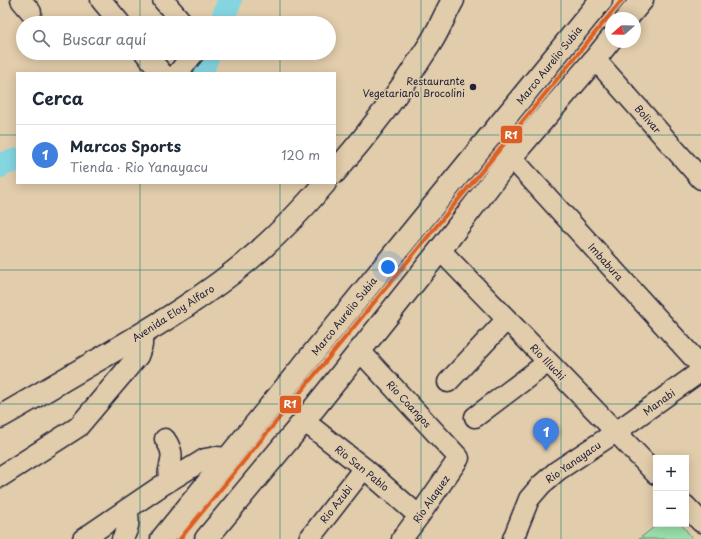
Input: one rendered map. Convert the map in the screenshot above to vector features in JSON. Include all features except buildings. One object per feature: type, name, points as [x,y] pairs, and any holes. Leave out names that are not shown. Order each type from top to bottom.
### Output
[{"type":"main road","points":[[336,171],[351,154],[394,98],[431,42],[453,0]]},
{"type":"main road","name":"Marco Aurelio Subia","points":[[162,539],[601,0]]},
{"type":"main road","points":[[632,12],[642,0]]},
{"type":"main road","points":[[206,539],[304,421],[440,250],[511,157],[605,46]]},
{"type":"main road","name":"Avenida Eloy Alfaro","points":[[0,417],[142,334],[194,301],[250,259],[286,227],[325,184]]},
{"type":"street","points":[[101,0],[114,16]]},
{"type":"street","points":[[163,0],[177,16]]},
{"type":"street","name":"Bolivar","points":[[595,59],[701,179]]},
{"type":"street","points":[[151,60],[161,72]]},
{"type":"street","points":[[179,72],[188,60]]},
{"type":"street","name":"Imbabura","points":[[511,157],[701,366]]},
{"type":"street","name":"Rio Illuchi","points":[[440,250],[653,471]]},
{"type":"street","points":[[448,382],[507,319]]},
{"type":"street","points":[[0,477],[78,427],[138,356],[142,345],[142,334]]},
{"type":"street","name":"Rio Coangos","points":[[359,350],[459,458]]},
{"type":"street","points":[[475,417],[548,362]]},
{"type":"street","name":"Manabi","points":[[616,432],[701,371]]},
{"type":"street","name":"Rio San Pablo","points":[[304,421],[364,468],[419,516]]},
{"type":"street","name":"Rio Yanayacu","points":[[513,539],[529,499],[541,485],[557,470],[616,432]]},
{"type":"street","points":[[166,439],[172,456],[168,470],[171,480]]},
{"type":"street","points":[[97,536],[127,509],[204,459],[216,457],[228,458]]},
{"type":"street","name":"Rio Alaquez","points":[[402,539],[459,458]]},
{"type":"street","name":"Rio Azubi","points":[[309,539],[364,468]]},
{"type":"street","points":[[122,539],[129,524],[127,509]]},
{"type":"street","points":[[689,509],[701,522]]},
{"type":"green space","points":[[654,527],[683,527],[693,539],[639,539]]},
{"type":"waterway","points":[[224,16],[230,0]]},
{"type":"waterway","points":[[199,72],[202,70],[206,60]]},
{"type":"waterway","points":[[0,166],[2,164],[16,160]]},
{"type":"transit line","name":"R1","points":[[180,539],[622,0]]},
{"type":"place","name":"Restaurante Vegetariano Brocolini","points":[[473,87]]},
{"type":"place","name":"Marcos Sports","points":[[546,451]]}]
